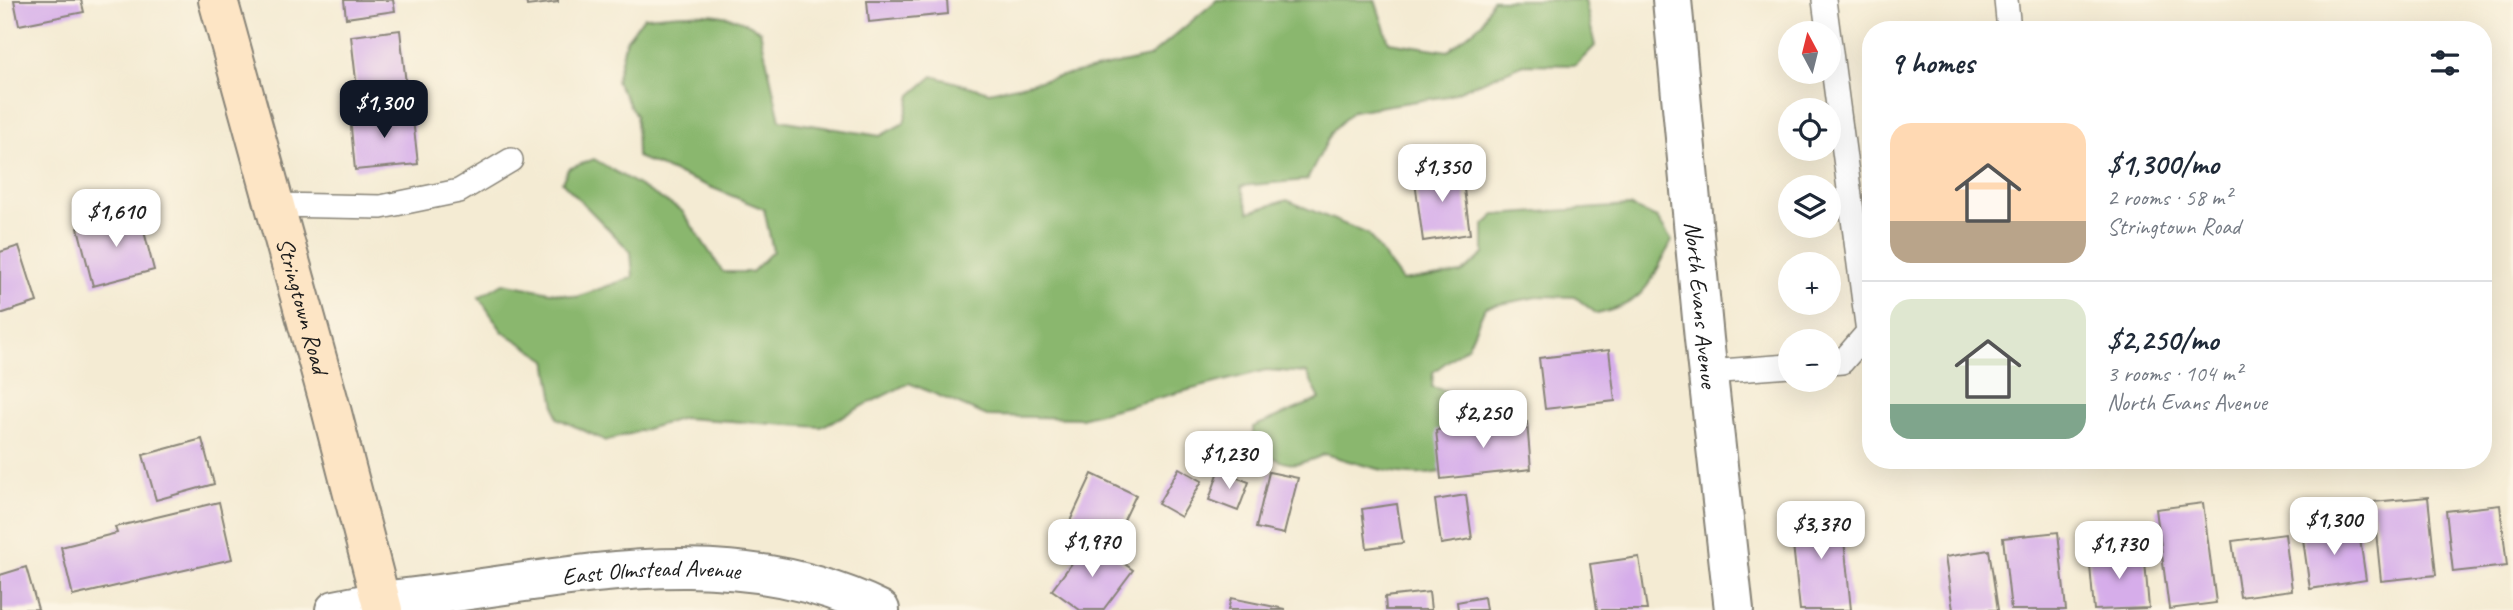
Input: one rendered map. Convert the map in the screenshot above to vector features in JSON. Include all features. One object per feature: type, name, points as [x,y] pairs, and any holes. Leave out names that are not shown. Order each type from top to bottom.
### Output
[{"type":"main road","name":"Stringtown Road","points":[[218,0],[381,605]]},
{"type":"street","name":"North Evans Avenue","points":[[1672,0],[1707,372],[1734,610]]},
{"type":"street","name":"East Olmstead Avenue","points":[[335,610],[599,570],[731,568],[848,594],[880,610]]},
{"type":"lane","points":[[1825,0],[1862,286]]},
{"type":"lane","points":[[2006,0],[2008,21]]},
{"type":"lane","points":[[275,205],[381,207],[459,191],[511,160]]},
{"type":"lane","points":[[1841,357],[1862,337]]},
{"type":"lane","points":[[1841,362],[1862,360]]},
{"type":"lane","points":[[1707,372],[1778,367]]},
{"type":"green space","points":[[1217,0],[1375,0],[1389,42],[1448,51],[1482,23],[1492,0],[1585,0],[1595,46],[1576,65],[1524,64],[1448,96],[1353,111],[1333,130],[1307,180],[1241,186],[1249,212],[1287,200],[1368,234],[1402,281],[1462,273],[1484,254],[1484,225],[1495,215],[1629,206],[1657,218],[1672,241],[1645,289],[1627,304],[1597,314],[1575,297],[1542,296],[1485,307],[1468,346],[1433,372],[1432,387],[1475,398],[1460,466],[1427,474],[1410,474],[1375,469],[1325,454],[1295,464],[1279,461],[1253,442],[1253,427],[1320,399],[1307,373],[1266,370],[1081,418],[987,416],[909,383],[821,427],[683,418],[606,441],[557,418],[547,360],[502,331],[479,297],[503,283],[577,297],[633,277],[631,252],[562,182],[568,169],[594,159],[682,211],[723,272],[752,272],[773,251],[764,209],[637,157],[636,116],[616,81],[626,40],[644,17],[704,14],[747,23],[760,31],[780,120],[880,136],[904,123],[911,95],[933,76],[989,92],[1149,57]]},
{"type":"building","points":[[14,0],[81,0],[84,12],[19,25]]},
{"type":"building","points":[[344,0],[393,0],[395,11],[346,18]]},
{"type":"building","points":[[526,0],[558,0],[558,2],[527,6]]},
{"type":"building","points":[[867,0],[947,0],[948,14],[869,22]]},
{"type":"building","points":[[400,30],[406,84],[357,89],[351,36]]},
{"type":"building","points":[[412,110],[418,164],[355,170],[350,117]]},
{"type":"building","points":[[1461,167],[1470,234],[1423,241],[1414,174]]},
{"type":"building","points":[[139,212],[154,270],[93,286],[78,228]]},
{"type":"building","points":[[19,246],[37,302],[0,314],[0,252]]},
{"type":"building","points":[[1609,350],[1615,401],[1545,409],[1539,358]]},
{"type":"building","points":[[1527,422],[1531,469],[1441,479],[1436,430]]},
{"type":"building","points":[[202,439],[214,484],[156,500],[143,455]]},
{"type":"building","points":[[1179,468],[1202,481],[1181,517],[1158,504]]},
{"type":"building","points":[[1219,471],[1249,482],[1238,511],[1209,500]]},
{"type":"building","points":[[1269,472],[1298,478],[1284,534],[1256,528]]},
{"type":"building","points":[[1092,474],[1136,495],[1114,541],[1070,521]]},
{"type":"building","points":[[1466,495],[1472,539],[1441,544],[1435,500]]},
{"type":"building","points":[[2428,497],[2436,575],[2381,581],[2373,502]]},
{"type":"building","points":[[219,502],[232,559],[73,596],[61,547],[117,533],[115,527]]},
{"type":"building","points":[[2203,503],[2216,603],[2169,609],[2156,509]]},
{"type":"building","points":[[1397,504],[1403,543],[1367,548],[1362,509]]},
{"type":"building","points":[[2500,505],[2507,566],[2453,572],[2446,511]]},
{"type":"building","points":[[1841,510],[1851,610],[1800,610],[1790,516]]},
{"type":"building","points":[[2358,525],[2366,580],[2310,589],[2302,532]]},
{"type":"building","points":[[2058,532],[2066,610],[2011,610],[2003,538]]},
{"type":"building","points":[[2285,534],[2292,590],[2240,597],[2232,541]]},
{"type":"building","points":[[1090,539],[1133,570],[1103,610],[1080,610],[1052,590]]},
{"type":"building","points":[[1989,550],[1998,610],[1953,610],[1945,557]]},
{"type":"building","points":[[2144,550],[2149,608],[2094,610],[2089,555]]},
{"type":"building","points":[[1639,557],[1647,610],[1597,610],[1590,564]]},
{"type":"building","points":[[26,567],[38,609],[0,610],[0,575]]},
{"type":"building","points":[[1429,592],[1431,610],[1386,610],[1385,597]]},
{"type":"building","points":[[1484,597],[1486,610],[1458,610],[1457,602]]},
{"type":"building","points":[[1231,598],[1285,609],[1285,610],[1228,610]]}]
